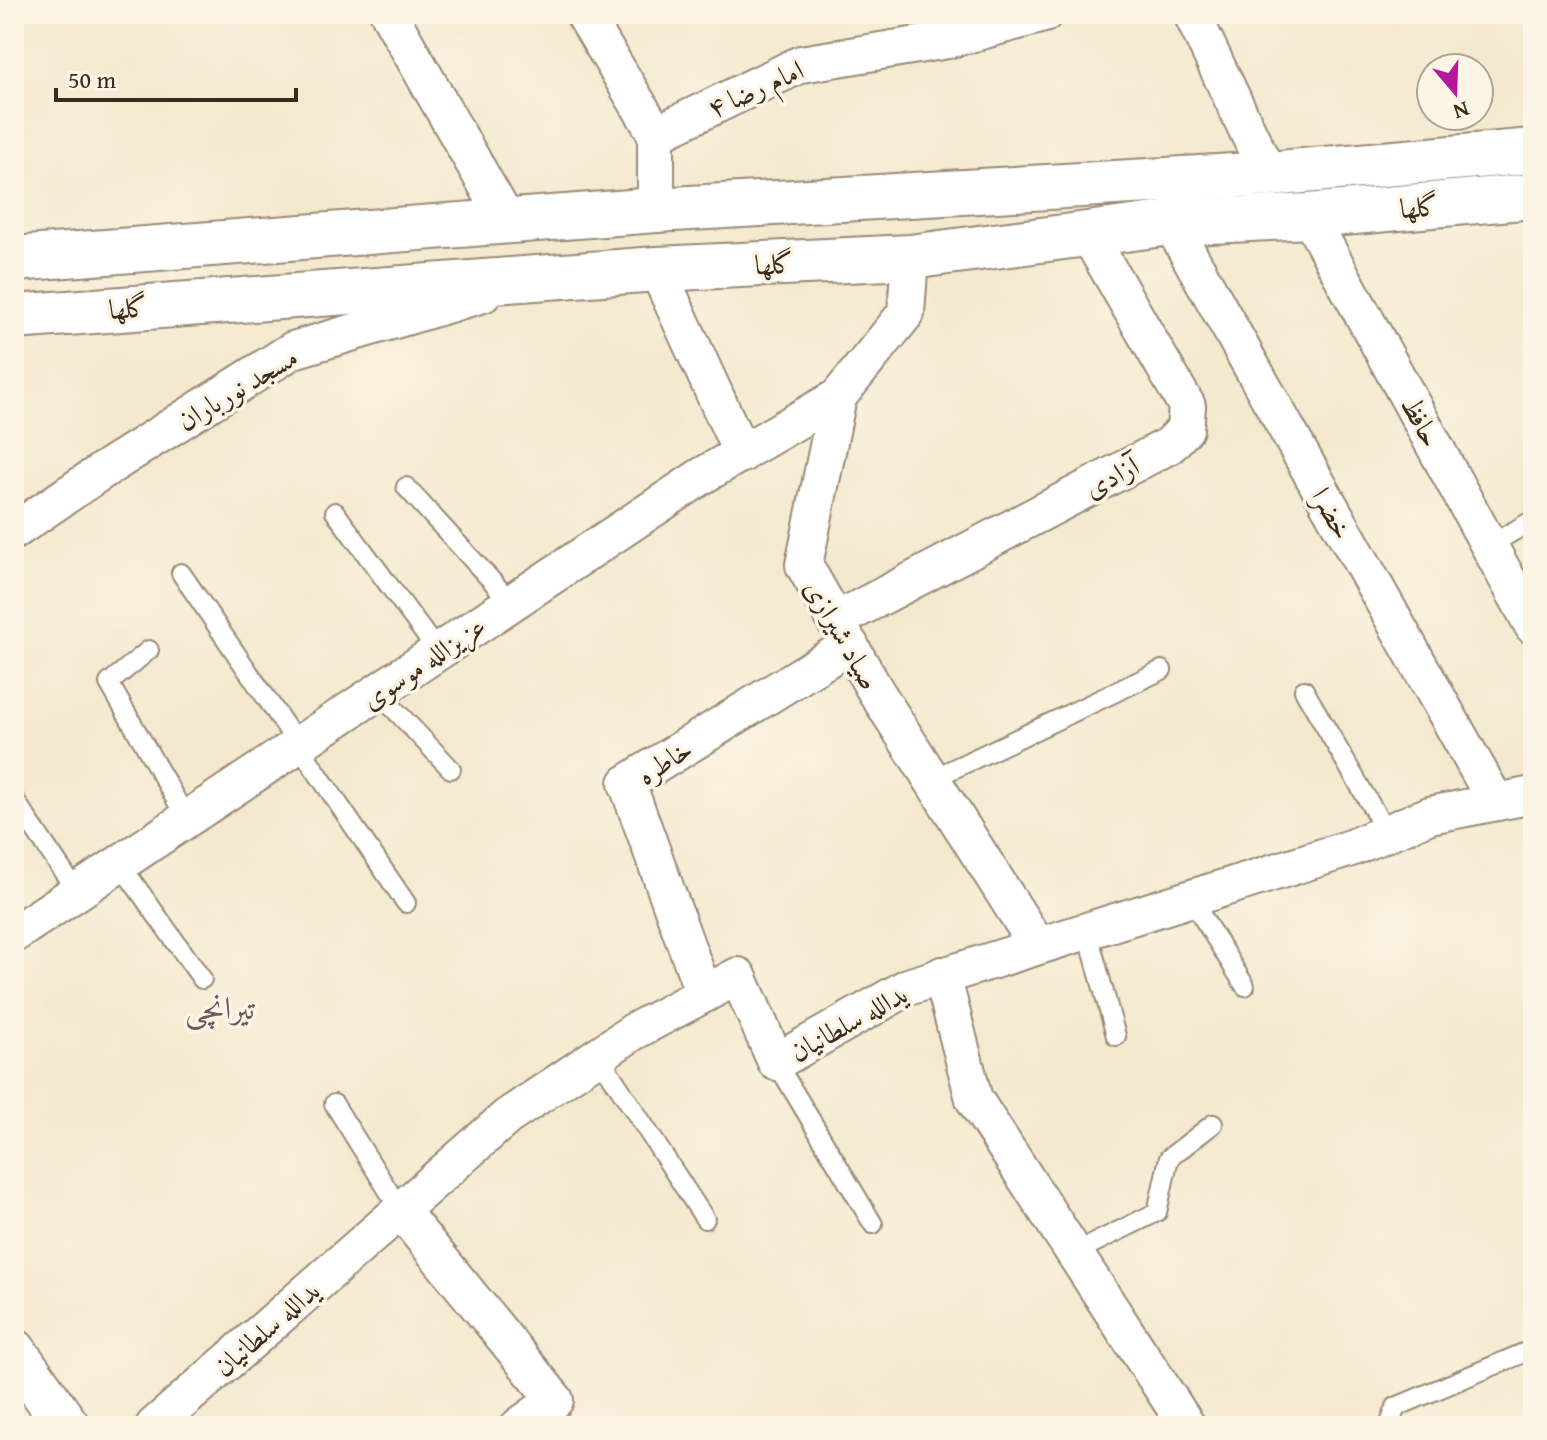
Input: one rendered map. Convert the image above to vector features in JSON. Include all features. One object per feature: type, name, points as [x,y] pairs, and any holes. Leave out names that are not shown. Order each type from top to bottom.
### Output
[{"type":"main road","name":"گلها","points":[[14,259],[656,210],[1268,174],[1533,151]]},
{"type":"main road","name":"گلها","points":[[14,317],[657,269],[910,257],[1171,223],[1309,216],[1533,196]]},
{"type":"main road","points":[[656,210],[657,269]]},
{"type":"main road","points":[[14,1351],[67,1426]]},
{"type":"street","points":[[389,14],[507,221]]},
{"type":"street","points":[[584,14],[656,134],[656,210]]},
{"type":"street","name":"امام رضا ۴","points":[[656,134],[801,64],[948,40],[1044,14]]},
{"type":"street","points":[[1192,14],[1268,174]]},
{"type":"street","name":"حافظ","points":[[1309,216],[1533,626]]},
{"type":"street","name":"خضرا","points":[[1171,223],[1496,802]]},
{"type":"street","name":"آزادی","points":[[843,633],[1170,445],[1185,429],[1187,406],[1088,234]]},
{"type":"street","name":"صیاد شیرازی","points":[[910,257],[906,313],[838,397],[804,565],[932,779],[1037,945]]},
{"type":"street","points":[[657,269],[742,454]]},
{"type":"street","name":"مسجد نورباران","points":[[14,531],[102,471],[293,350],[530,280]]},
{"type":"street","name":"عزیزالله موسوی","points":[[14,934],[702,476],[838,397]]},
{"type":"street","name":"خاطره","points":[[704,994],[627,783],[843,633]]},
{"type":"street","name":"یدالله سلطانیان","points":[[154,1426],[507,1117],[633,1032],[738,976],[776,1062],[908,987],[942,975],[1348,849],[1430,815],[1533,795]]},
{"type":"street","points":[[942,975],[974,1099],[1187,1426]]},
{"type":"street","points":[[401,1211],[555,1400],[519,1426]]},
{"type":"lane","points":[[406,487],[512,603]]},
{"type":"lane","points":[[335,512],[438,652]]},
{"type":"lane","points":[[1490,545],[1533,520]]},
{"type":"lane","points":[[181,573],[406,903]]},
{"type":"lane","points":[[149,650],[109,683],[187,819]]},
{"type":"lane","points":[[932,779],[1162,670]]},
{"type":"lane","points":[[1304,690],[1387,833]]},
{"type":"lane","points":[[378,692],[451,769]]},
{"type":"lane","points":[[14,799],[77,892]]},
{"type":"lane","points":[[120,864],[202,979]]},
{"type":"lane","points":[[1190,897],[1245,986]]},
{"type":"lane","points":[[1087,930],[1116,1036]]},
{"type":"lane","points":[[598,1055],[705,1219]]},
{"type":"lane","points":[[776,1062],[873,1224]]},
{"type":"lane","points":[[334,1104],[401,1211]]},
{"type":"lane","points":[[1074,1253],[1157,1212],[1169,1158],[1213,1124]]},
{"type":"lane","points":[[1389,1426],[1396,1407],[1533,1349]]},
{"type":"district","name":"تیرانچی","points":[[220,1007]]}]
